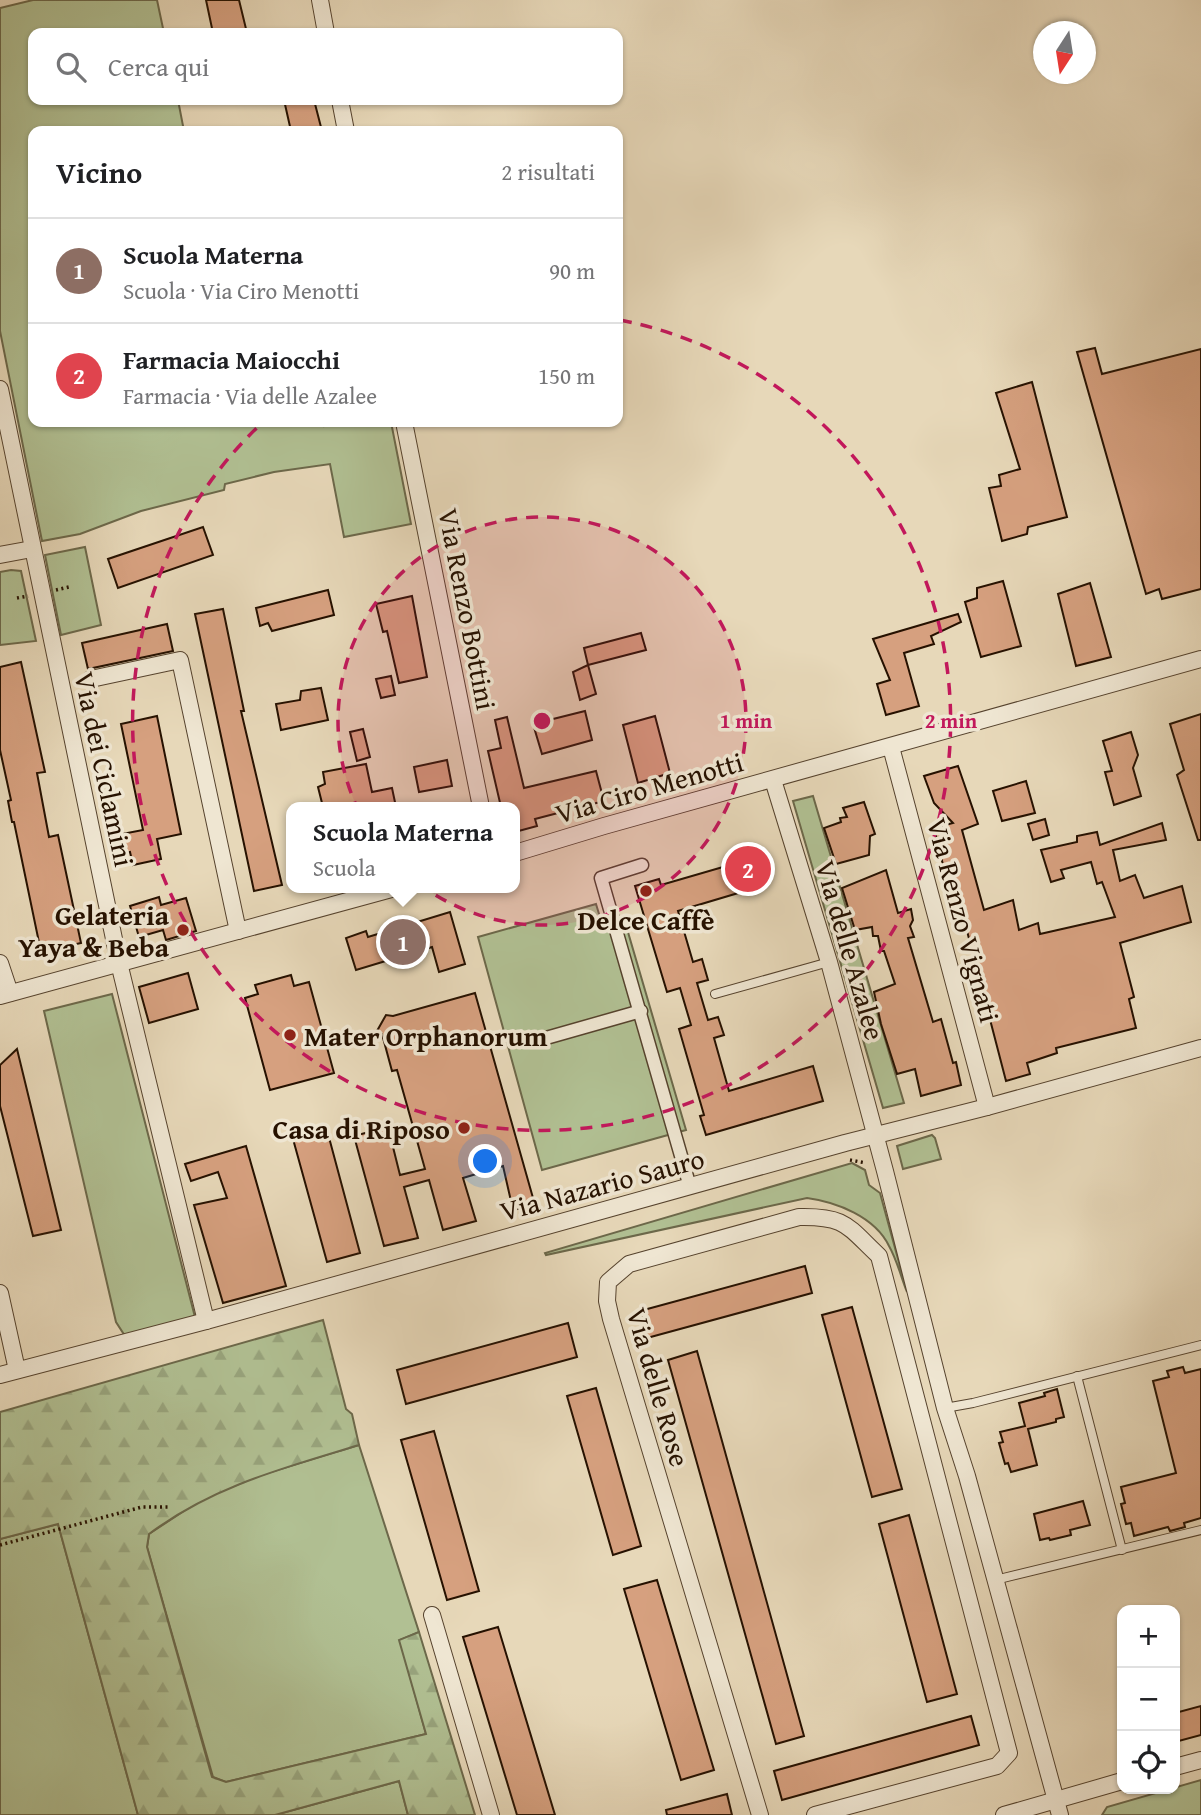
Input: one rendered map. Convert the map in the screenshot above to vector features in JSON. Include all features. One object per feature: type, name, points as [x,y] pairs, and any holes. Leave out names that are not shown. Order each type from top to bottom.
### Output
[{"type":"street","points":[[320,0],[325,28]]},
{"type":"street","points":[[341,105],[345,126]]},
{"type":"street","name":"Via dei Ciclamini","points":[[0,388],[119,963],[206,1321]]},
{"type":"street","name":"Via Renzo Bottini","points":[[405,427],[480,802]]},
{"type":"street","points":[[0,555],[32,549]]},
{"type":"street","name":"Via Ciro Menotti","points":[[520,852],[1201,659]]},
{"type":"street","name":"Via dei Ciclamini","points":[[91,679],[180,660],[238,931]]},
{"type":"street","name":"Via Renzo Vignati","points":[[891,747],[986,1107]]},
{"type":"street","name":"Via delle Azalee","points":[[773,780],[829,962],[876,1136]]},
{"type":"street","points":[[642,866],[601,878],[690,1187]]},
{"type":"street","points":[[0,963],[5,995],[378,893]]},
{"type":"street","points":[[546,1038],[641,1011]]},
{"type":"street","name":"Via Nazario Sauro","points":[[0,1375],[1201,1048]]},
{"type":"street","points":[[876,1136],[945,1408],[967,1476],[1058,1807]]},
{"type":"street","name":"Via delle Rose","points":[[760,1815],[611,1319],[607,1301],[608,1282],[629,1264],[799,1217],[821,1217],[843,1222],[879,1256],[1009,1753],[997,1766],[815,1815]]},
{"type":"street","points":[[0,1293],[17,1370]]},
{"type":"street","points":[[938,1483],[967,1476]]},
{"type":"street","points":[[432,1615],[491,1815]]},
{"type":"street","points":[[1180,1766],[1201,1760]]},
{"type":"street","points":[[1004,1815],[1058,1807],[1117,1783]]},
{"type":"lane","points":[[715,994],[829,962]]},
{"type":"lane","points":[[945,1408],[1201,1345]]},
{"type":"lane","points":[[1077,1377],[1122,1550]]},
{"type":"lane","points":[[995,1580],[1201,1530]]},
{"type":"path","points":[[0,1545],[142,1507],[168,1507]]},
{"type":"green space","points":[[33,0],[157,0],[163,28],[28,28],[28,105],[179,105],[183,126],[28,126],[28,427],[392,427],[411,524],[344,537],[330,464],[274,472],[225,484],[224,490],[141,511],[80,534],[42,541],[0,331],[0,8]]},
{"type":"green space","points":[[85,547],[101,625],[61,635],[45,555]]},
{"type":"green space","points":[[21,571],[36,641],[0,645],[0,572]]},
{"type":"green space","points":[[813,796],[904,1103],[883,1108],[793,801]]},
{"type":"green space","points":[[596,904],[603,927],[625,922],[686,1130],[542,1170],[478,937]]},
{"type":"green space","points":[[112,994],[196,1321],[127,1339],[116,1322],[44,1011]]},
{"type":"green space","points":[[932,1135],[941,1159],[903,1169],[897,1146]]},
{"type":"green space","points":[[852,1163],[865,1170],[869,1185],[880,1193],[907,1292],[892,1251],[874,1227],[842,1207],[807,1198],[546,1255],[545,1253]]},
{"type":"green space","points":[[323,1320],[346,1409],[352,1414],[359,1445],[276,1471],[224,1491],[173,1517],[149,1534],[147,1547],[212,1777],[226,1782],[426,1734],[399,1640],[419,1632],[475,1815],[408,1815],[399,1781],[275,1815],[138,1815],[58,1524],[0,1539],[0,1412]]},
{"type":"green space","points":[[359,1445],[419,1632],[400,1640],[426,1734],[226,1782],[213,1777],[147,1547],[149,1534],[202,1499],[261,1475]]},
{"type":"green space","points":[[58,1524],[138,1815],[0,1815],[0,1539]]},
{"type":"green space","points":[[1201,1780],[1201,1815],[1102,1815],[1107,1807],[1152,1794],[1180,1794],[1180,1786]]},
{"type":"green space","points":[[399,1781],[408,1815],[275,1815]]},
{"type":"building","points":[[206,0],[239,0],[246,28],[212,28]]},
{"type":"building","points":[[285,105],[315,105],[321,126],[290,126]]},
{"type":"building","points":[[1095,348],[1102,374],[1201,349],[1201,589],[1162,599],[1159,589],[1146,594],[1077,352]]},
{"type":"building","points":[[1032,382],[1067,517],[1028,527],[1027,534],[1002,541],[989,488],[1001,486],[999,475],[1020,469],[996,393]]},
{"type":"building","points":[[203,527],[213,555],[118,588],[108,559]]},
{"type":"building","points":[[1003,581],[1021,646],[981,657],[965,602],[977,598],[977,588]]},
{"type":"building","points":[[1090,583],[1111,657],[1076,666],[1058,594]]},
{"type":"building","points":[[328,590],[334,615],[272,631],[268,623],[260,626],[256,608]]},
{"type":"building","points":[[412,596],[427,677],[399,683],[387,631],[383,632],[376,604]]},
{"type":"building","points":[[223,609],[244,711],[241,711],[282,885],[254,891],[195,614]]},
{"type":"building","points":[[958,614],[961,622],[931,636],[934,644],[904,653],[919,706],[886,715],[877,684],[890,680],[873,639]]},
{"type":"building","points":[[167,624],[173,651],[88,669],[82,643]]},
{"type":"building","points":[[641,633],[646,650],[588,665],[584,648]]},
{"type":"building","points":[[21,662],[45,772],[37,773],[49,837],[58,835],[81,943],[41,952],[12,822],[8,801],[11,800],[0,750],[0,667]]},
{"type":"building","points":[[588,665],[596,694],[580,700],[573,672]]},
{"type":"building","points":[[391,676],[395,695],[381,698],[376,679]]},
{"type":"building","points":[[321,688],[328,720],[281,730],[276,704],[300,700],[301,691]]},
{"type":"building","points":[[585,711],[592,740],[542,754],[533,724]]},
{"type":"building","points":[[1201,714],[1201,840],[1198,840],[1177,775],[1184,770],[1170,724]]},
{"type":"building","points":[[157,716],[181,834],[157,839],[161,859],[133,865],[130,852],[125,853],[122,834],[143,830],[121,724]]},
{"type":"building","points":[[655,716],[670,773],[638,783],[623,725]]},
{"type":"building","points":[[507,717],[524,788],[596,771],[604,801],[535,819],[537,826],[520,831],[520,802],[500,802],[488,751],[501,748],[495,720]]},
{"type":"building","points":[[363,729],[370,757],[357,761],[350,732]]},
{"type":"building","points":[[1131,732],[1138,755],[1133,768],[1141,796],[1114,805],[1105,772],[1112,771],[1103,741]]},
{"type":"building","points":[[447,760],[452,786],[419,792],[414,767]]},
{"type":"building","points":[[366,764],[372,792],[392,788],[395,802],[322,802],[318,787],[325,784],[323,772]]},
{"type":"building","points":[[958,766],[978,824],[962,830],[984,910],[1013,900],[1019,930],[1038,923],[1040,934],[1115,917],[1102,882],[1097,884],[1091,862],[1061,870],[1064,878],[1051,882],[1041,850],[1077,842],[1077,836],[1097,832],[1100,845],[1162,823],[1166,840],[1113,850],[1120,881],[1135,875],[1144,898],[1182,886],[1191,922],[1120,943],[1134,997],[1129,999],[1136,1028],[1056,1048],[1057,1053],[1027,1063],[1030,1074],[1006,1081],[960,904],[953,906],[934,828],[953,823],[934,803],[924,776]]},
{"type":"building","points":[[1026,781],[1035,813],[1002,821],[993,791]]},
{"type":"building","points":[[864,802],[875,834],[870,836],[869,855],[836,864],[824,828],[841,822],[840,818],[847,817],[843,808]]},
{"type":"building","points":[[1045,819],[1049,835],[1033,840],[1028,824]]},
{"type":"building","points":[[747,860],[755,888],[678,911],[693,962],[702,959],[708,980],[697,983],[708,1020],[718,1017],[724,1035],[714,1038],[729,1091],[813,1066],[823,1101],[706,1135],[700,1116],[704,1115],[679,1029],[691,1025],[680,988],[667,992],[635,886],[659,879],[661,885]]},
{"type":"building","points":[[886,870],[898,913],[911,909],[913,920],[910,926],[914,937],[908,938],[933,1022],[941,1019],[961,1085],[921,1096],[915,1069],[897,1074],[881,1024],[874,992],[895,984],[884,951],[881,951],[878,936],[873,936],[872,927],[855,930],[842,888]]},
{"type":"building","points":[[159,897],[161,905],[186,898],[196,931],[166,940],[163,930],[139,937],[130,906]]},
{"type":"building","points":[[450,912],[465,964],[439,972],[432,947],[356,970],[346,938],[366,931],[368,937]]},
{"type":"building","points":[[188,973],[198,1009],[149,1023],[139,987]]},
{"type":"building","name":"Mater Orphanorum","points":[[291,975],[294,986],[309,982],[334,1073],[270,1090],[245,998],[258,994],[255,985]]},
{"type":"building","name":"Casa di Riposo","points":[[475,993],[535,1205],[513,1210],[503,1166],[463,1178],[476,1221],[443,1230],[429,1180],[404,1187],[418,1238],[384,1246],[354,1136],[388,1127],[400,1175],[425,1169],[397,1070],[392,1071],[382,1034],[377,1031],[386,1015],[393,1016]]},
{"type":"building","points":[[17,1049],[61,1230],[33,1236],[0,1106],[0,1065]]},
{"type":"building","points":[[327,1130],[360,1253],[327,1262],[293,1139]]},
{"type":"building","points":[[246,1146],[286,1286],[223,1303],[194,1205],[227,1198],[218,1172],[191,1181],[185,1164]]},
{"type":"building","points":[[805,1266],[812,1293],[647,1338],[640,1311]]},
{"type":"building","points":[[852,1307],[902,1489],[872,1497],[822,1315]]},
{"type":"building","points":[[568,1323],[577,1357],[406,1404],[397,1370]]},
{"type":"building","points":[[697,1351],[804,1736],[776,1744],[668,1360]]},
{"type":"building","points":[[1183,1367],[1185,1373],[1201,1369],[1201,1518],[1184,1523],[1185,1527],[1170,1531],[1168,1527],[1134,1536],[1131,1523],[1126,1524],[1121,1504],[1125,1503],[1121,1487],[1176,1473],[1153,1381],[1169,1377],[1167,1371]]},
{"type":"building","points":[[596,1388],[641,1546],[613,1555],[567,1396]]},
{"type":"building","points":[[1057,1389],[1064,1417],[1056,1419],[1056,1422],[1028,1429],[1037,1465],[1011,1472],[1008,1463],[1005,1464],[999,1443],[1003,1442],[1000,1432],[1025,1426],[1019,1403],[1045,1396],[1044,1393]]},
{"type":"building","points":[[434,1431],[479,1591],[447,1600],[401,1440]]},
{"type":"building","points":[[1083,1501],[1090,1525],[1070,1530],[1071,1535],[1040,1540],[1034,1514]]},
{"type":"building","points":[[909,1515],[957,1694],[927,1702],[879,1524]]},
{"type":"building","points":[[657,1580],[714,1770],[681,1780],[624,1589]]},
{"type":"building","points":[[498,1627],[555,1815],[517,1815],[463,1637]]},
{"type":"building","points":[[1201,1706],[1201,1735],[1180,1741],[1180,1712]]},
{"type":"building","points":[[971,1716],[979,1745],[782,1800],[774,1771]]},
{"type":"building","points":[[727,1794],[732,1815],[667,1815],[666,1810]]},
{"type":"place","name":"Farmacia Maiocchi","points":[[748,869]]},
{"type":"place","name":"Delce Caffè","points":[[646,891]]},
{"type":"place","name":"Gelateria Yaya & Beba","points":[[183,930]]},
{"type":"place","name":"Scuola Materna","points":[[403,942]]},
{"type":"place","name":"Mater Orphanorum","points":[[290,1035]]},
{"type":"place","name":"Casa di Riposo","points":[[464,1128]]}]
